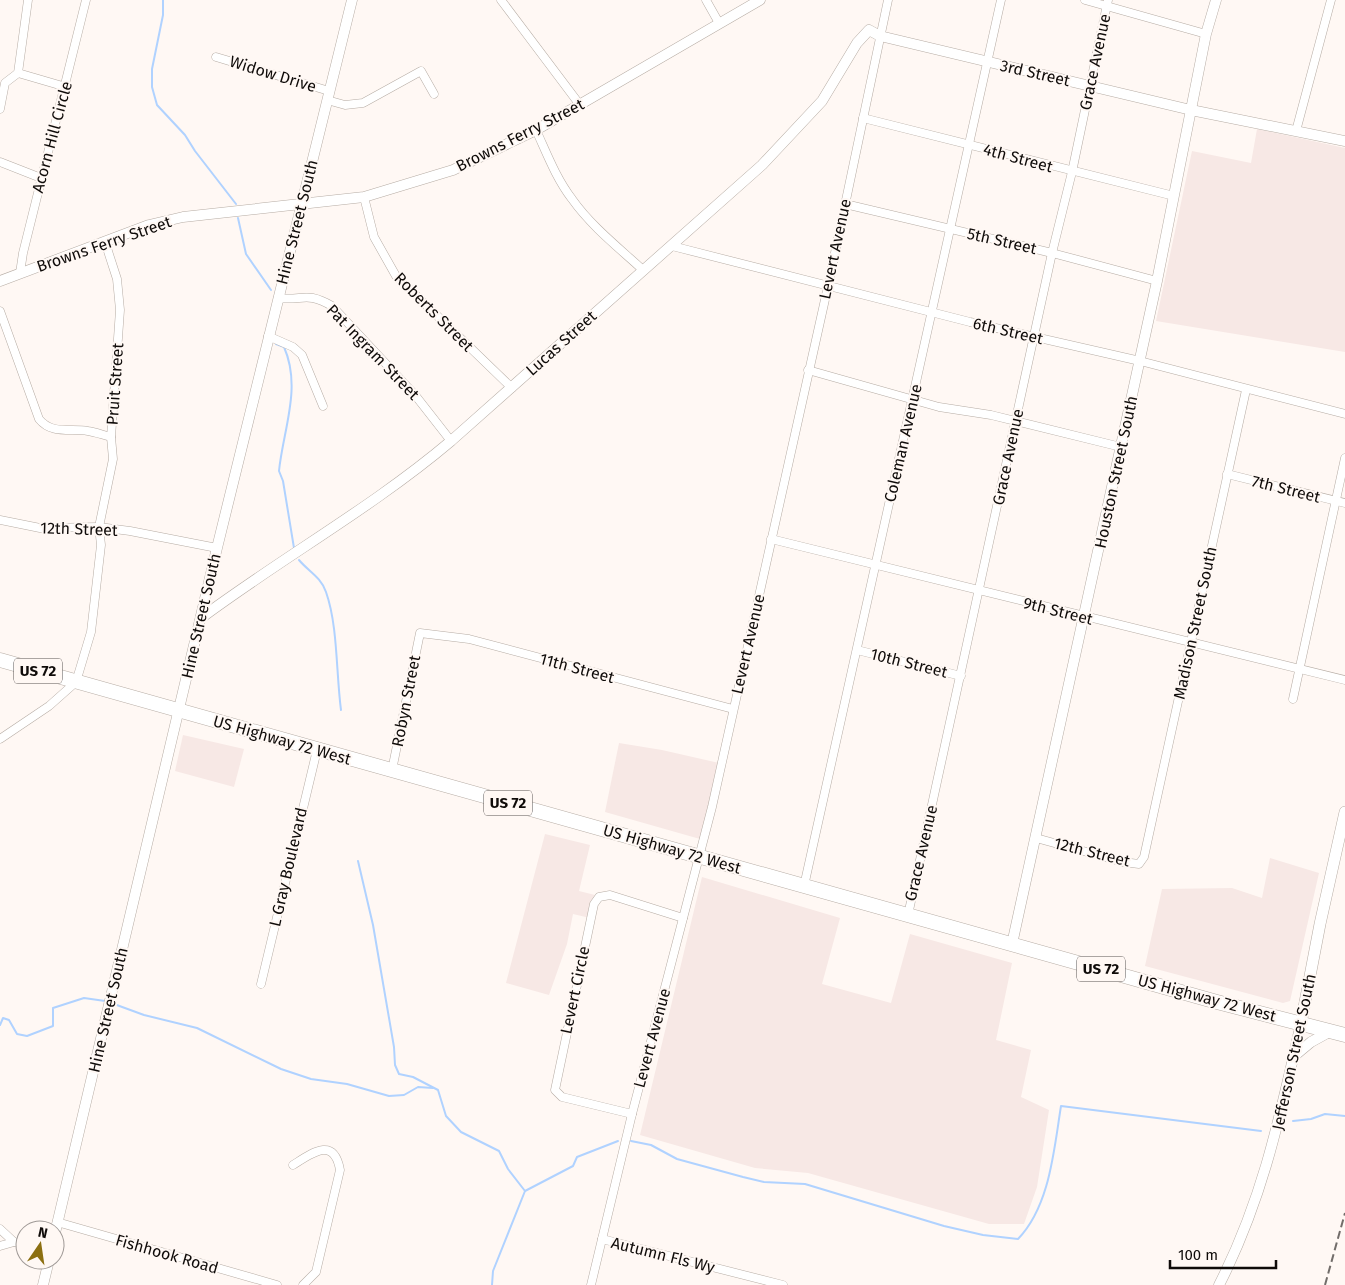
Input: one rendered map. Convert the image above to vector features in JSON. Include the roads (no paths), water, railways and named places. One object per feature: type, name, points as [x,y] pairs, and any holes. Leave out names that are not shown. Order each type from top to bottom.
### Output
[{"type":"highway","name":"US Highway 72 West","points":[[0,660],[699,857],[1345,1035]]},
{"type":"main road","name":"Jefferson Street South","points":[[1301,1023],[1320,924],[1345,812]]},
{"type":"street","points":[[0,109],[5,83],[18,73],[28,0]]},
{"type":"street","name":"Acorn Hill Circle","points":[[20,273],[22,253],[66,87],[86,0]]},
{"type":"street","name":"Hine Street South","points":[[58,1220],[178,710],[268,336],[352,0]]},
{"type":"street","points":[[501,0],[580,105]]},
{"type":"street","points":[[706,0],[719,23]]},
{"type":"street","name":"Browns Ferry Street","points":[[0,281],[149,225],[183,217],[364,197],[453,170],[536,130],[760,0]]},
{"type":"street","name":"Levert Avenue","points":[[591,1285],[632,1114],[712,807],[828,286],[888,0]]},
{"type":"street","name":"Coleman Avenue","points":[[804,886],[1001,0]]},
{"type":"street","points":[[1085,0],[1107,3],[1206,34]]},
{"type":"street","name":"Houston Street South","points":[[1012,944],[1140,361],[1206,34],[1216,0]]},
{"type":"street","points":[[1296,131],[1331,0]]},
{"type":"street","name":"Grace Avenue","points":[[908,914],[1052,253],[1072,172],[1107,3]]},
{"type":"street","name":"Lucas Street","points":[[201,618],[247,584],[399,483],[451,441],[762,164],[799,127],[832,87],[864,34],[869,30],[880,36]]},
{"type":"street","name":"3rd Street","points":[[880,36],[1191,110],[1345,141]]},
{"type":"street","name":"Widow Drive","points":[[216,57],[328,96],[345,105],[362,103],[421,71],[434,94]]},
{"type":"street","points":[[18,73],[66,87]]},
{"type":"street","name":"4th Street","points":[[862,118],[1174,196]]},
{"type":"street","points":[[536,130],[553,168],[571,198],[582,212],[643,270]]},
{"type":"street","points":[[0,162],[41,178]]},
{"type":"street","name":"Roberts Street","points":[[364,197],[374,237],[396,276],[512,388]]},
{"type":"street","name":"5th Street","points":[[845,204],[1052,253],[1157,281]]},
{"type":"street","name":"Pruit Street","points":[[76,682],[91,632],[101,545],[99,527],[113,459],[111,437],[120,310],[117,279],[105,242]]},
{"type":"street","name":"6th Street","points":[[672,246],[932,312],[1140,361],[1246,390],[1345,414]]},
{"type":"street","name":"Pat Ingram Street","points":[[278,298],[292,300],[308,296],[317,297],[332,306],[415,395],[451,441]]},
{"type":"street","points":[[0,312],[40,419],[45,426],[53,430],[88,431],[111,437]]},
{"type":"street","points":[[268,336],[293,346],[302,356],[323,406]]},
{"type":"street","points":[[808,370],[939,408],[1016,421],[1121,447]]},
{"type":"street","name":"Madison Street South","points":[[1144,857],[1246,390]]},
{"type":"street","points":[[1293,699],[1298,668],[1345,458]]},
{"type":"street","name":"7th Street","points":[[1228,474],[1345,503]]},
{"type":"street","name":"12th Street","points":[[0,520],[40,528],[99,527],[130,531],[217,548]]},
{"type":"street","name":"9th Street","points":[[771,539],[979,592],[1345,680]]},
{"type":"street","name":"11th Street","points":[[420,633],[469,639],[733,709]]},
{"type":"street","name":"Robyn Street","points":[[392,770],[420,633]]},
{"type":"street","name":"10th Street","points":[[857,650],[961,676]]},
{"type":"street","points":[[0,739],[49,706],[76,682]]},
{"type":"street","name":"L Gray Boulevard","points":[[261,984],[317,750]]},
{"type":"street","name":"12th Street","points":[[1036,838],[1123,862],[1139,864],[1144,857]]},
{"type":"street","name":"Levert Circle","points":[[632,1114],[562,1097],[555,1090],[594,904],[599,896],[610,895],[682,918]]},
{"type":"street","name":"Jefferson Street South","points":[[1219,1285],[1242,1236],[1264,1178],[1281,1115],[1301,1023]]},
{"type":"street","points":[[1294,1057],[1311,1042],[1331,1031]]},
{"type":"street","points":[[294,1165],[317,1149],[326,1150],[334,1154],[340,1170],[316,1272],[303,1285]]},
{"type":"street","name":"Fishhook Road","points":[[65,1224],[277,1285]]},
{"type":"street","points":[[0,1229],[14,1242]]},
{"type":"street","name":"Autumn Fls Wy","points":[[602,1239],[783,1285]]},
{"type":"street","points":[[0,1246],[14,1242]]},
{"type":"street","points":[[43,1285],[47,1270]]},
{"type":"waterway","points":[[163,0],[163,15],[152,69],[152,87],[157,105],[185,135],[236,204]]},
{"type":"waterway","points":[[238,218],[246,254],[271,290]]},
{"type":"waterway","points":[[276,344],[284,347],[289,362],[291,378],[290,409],[279,471],[283,481],[294,548]]},
{"type":"waterway","points":[[299,560],[321,582],[330,605],[335,635],[341,710]]},
{"type":"waterway","points":[[358,861],[373,925],[394,1047],[395,1065],[399,1074],[413,1077],[438,1090],[446,1116],[461,1132],[499,1151],[508,1169],[525,1191]]},
{"type":"waterway","points":[[0,1025],[3,1018],[9,1020],[17,1034],[27,1036],[53,1026],[53,1008],[84,998],[105,1001]]},
{"type":"waterway","points":[[114,1004],[144,1015],[197,1028],[281,1069],[311,1079],[347,1084],[389,1096],[404,1095],[418,1087],[433,1088]]},
{"type":"waterway","points":[[631,1141],[651,1145],[677,1159],[743,1177],[764,1182],[805,1184],[944,1226],[983,1235],[1018,1239],[1029,1226],[1044,1194],[1053,1158],[1061,1106],[1261,1131]]},
{"type":"waterway","points":[[1293,1121],[1311,1119],[1325,1114],[1345,1116]]},
{"type":"waterway","points":[[492,1285],[493,1271],[525,1191],[573,1166],[577,1157],[618,1141]]},
{"type":"railway","points":[[1325,1285],[1345,1213]]}]
